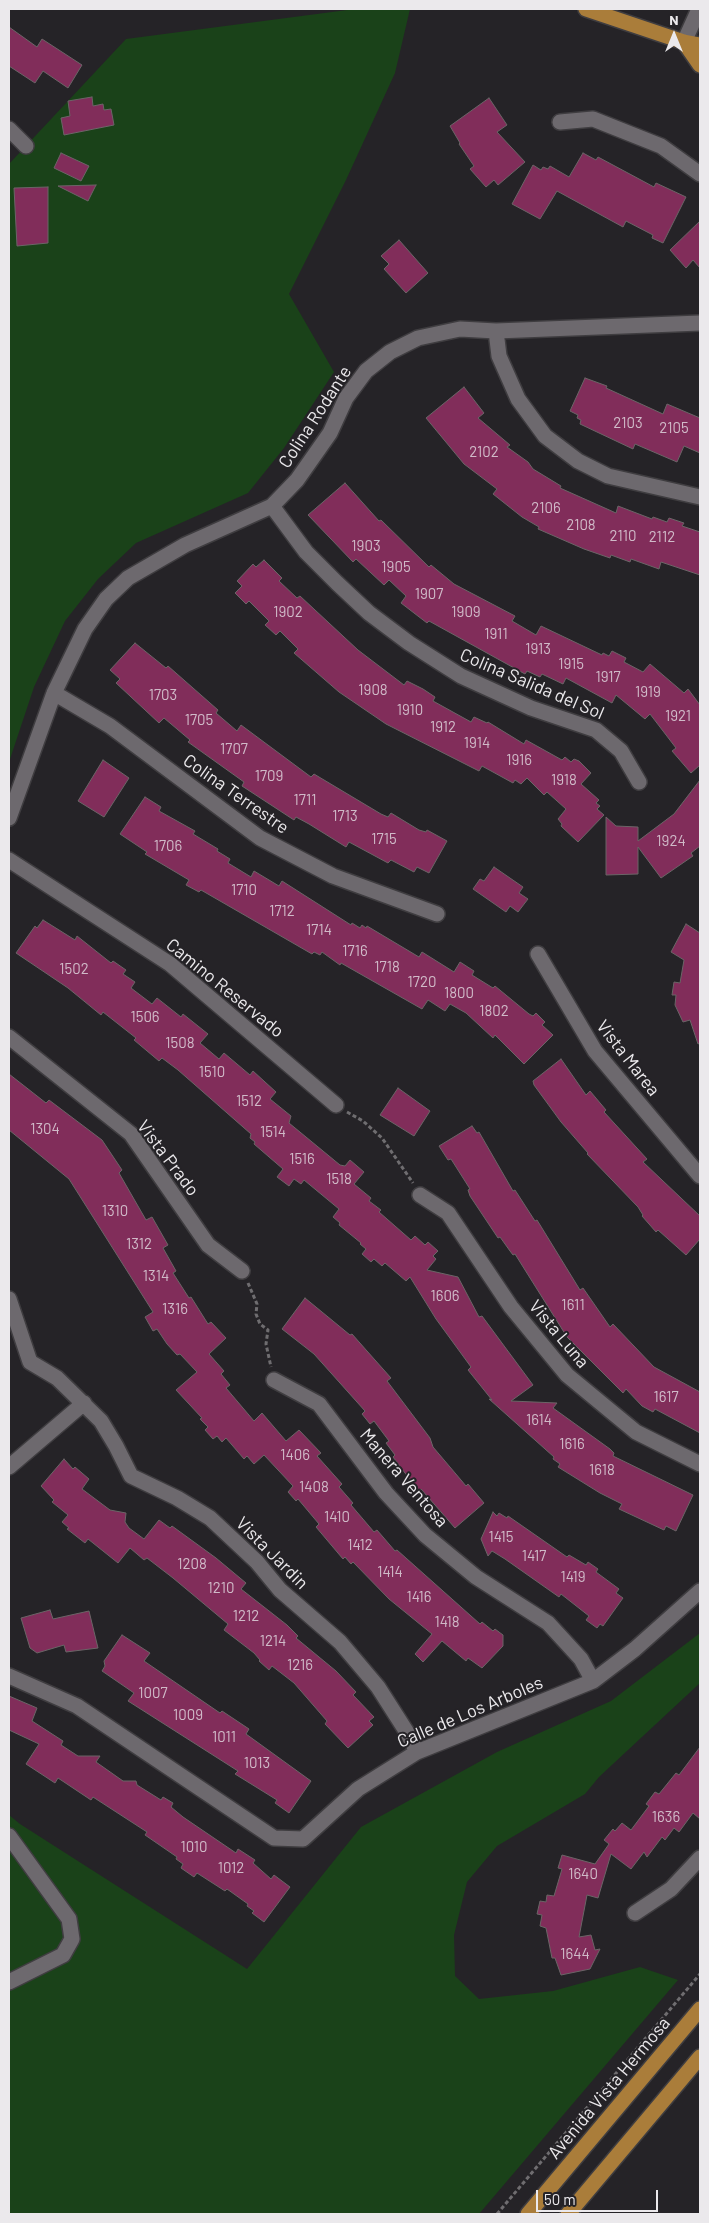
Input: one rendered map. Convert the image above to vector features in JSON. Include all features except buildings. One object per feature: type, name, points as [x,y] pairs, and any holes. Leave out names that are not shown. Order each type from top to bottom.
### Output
[{"type":"main road","points":[[586,9],[684,42],[700,45]]},
{"type":"main road","points":[[684,42],[700,65]]},
{"type":"main road","name":"Avenida Vista Hermosa","points":[[528,2214],[700,2009]]},
{"type":"main road","points":[[568,2214],[700,2057]]},
{"type":"street","points":[[684,42],[699,9]]},
{"type":"street","points":[[560,122],[593,119],[661,146],[700,174]]},
{"type":"street","points":[[9,129],[26,146]]},
{"type":"street","name":"Colina Rodante","points":[[9,818],[54,693],[85,629],[106,599],[128,578],[185,545],[272,506],[297,480],[330,433],[346,398],[366,371],[390,352],[427,336],[460,330],[700,323]]},
{"type":"street","points":[[496,330],[499,356],[518,399],[545,436],[578,461],[608,476],[700,496]]},
{"type":"street","name":"Colina Salida del Sol","points":[[272,506],[306,552],[369,613],[401,637],[461,676],[531,708],[596,730],[621,751],[639,782]]},
{"type":"street","name":"Colina Terrestre","points":[[54,693],[110,726],[260,838],[332,876],[437,914]]},
{"type":"street","name":"Camino Reservado","points":[[9,860],[170,964],[336,1105]]},
{"type":"street","name":"Vista Marea","points":[[538,954],[595,1051],[700,1176]]},
{"type":"street","name":"Vista Prado","points":[[9,1037],[131,1134],[208,1245],[242,1271]]},
{"type":"street","name":"Vista Luna","points":[[420,1194],[448,1214],[511,1307],[566,1376],[636,1432],[700,1464]]},
{"type":"street","points":[[9,1299],[30,1362],[57,1378],[84,1402],[9,1467]]},
{"type":"street","name":"Manera Ventosa","points":[[274,1380],[319,1404],[386,1493],[425,1535],[476,1577],[548,1623],[582,1659],[593,1681]]},
{"type":"street","name":"Vista Jardin","points":[[84,1402],[101,1421],[131,1476],[176,1498],[210,1518],[257,1562],[280,1590],[340,1642],[378,1687],[408,1734],[417,1752]]},
{"type":"street","name":"Calle de Los Arboles","points":[[9,1676],[77,1706],[274,1838],[303,1839],[358,1789],[417,1752],[593,1681],[635,1650],[700,1591]]},
{"type":"street","points":[[9,1836],[69,1919],[72,1939],[63,1955],[9,1982]]},
{"type":"street","points":[[635,1913],[671,1889],[700,1858]]},
{"type":"path","points":[[336,1105],[363,1122],[382,1138],[420,1194]]},
{"type":"path","points":[[242,1271],[257,1304],[256,1314],[260,1324],[268,1330],[266,1344],[274,1380]]},
{"type":"path","points":[[497,2214],[700,1974]]},
{"type":"green space","points":[[355,9],[410,9],[395,73],[346,180],[289,294],[334,372],[284,448],[248,493],[136,543],[98,579],[65,621],[34,687],[9,762],[9,164],[126,39]]},
{"type":"green space","points":[[700,1633],[700,1683],[599,1777],[585,1794],[497,1846],[467,1882],[454,1935],[455,1976],[479,1999],[553,1991],[640,1967],[678,1980],[479,2214],[9,2214],[9,1815],[20,1824],[247,1969],[361,1827],[497,1752],[611,1701]]}]
